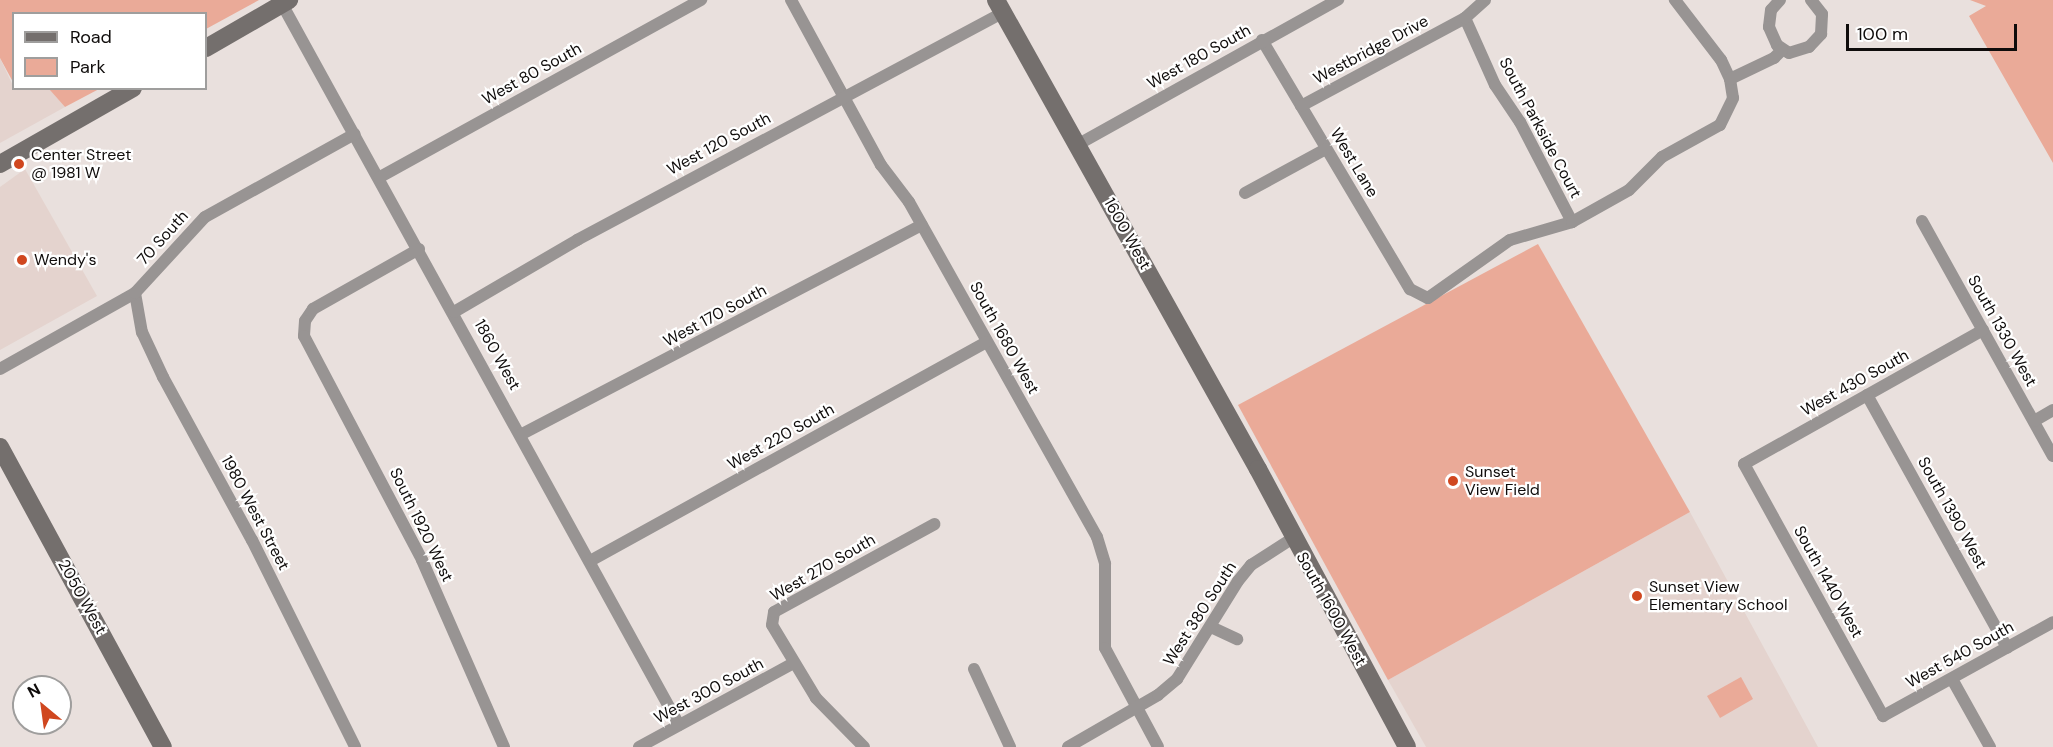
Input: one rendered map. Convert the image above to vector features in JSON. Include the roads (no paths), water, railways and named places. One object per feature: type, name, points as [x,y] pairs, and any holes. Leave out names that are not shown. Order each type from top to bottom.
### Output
[{"type":"street","name":"West 80 South","points":[[380,177],[701,0]]},
{"type":"street","name":"South 1680 West","points":[[791,0],[880,165],[922,225],[1097,537],[1105,564],[1105,648],[1135,709],[1158,747]]},
{"type":"street","name":"West 180 South","points":[[1077,145],[1262,40],[1338,0]]},
{"type":"street","name":"Westbridge Drive","points":[[1301,106],[1465,18],[1485,0]]},
{"type":"street","points":[[1572,222],[1629,190],[1662,157],[1720,125],[1733,98],[1730,79],[1721,60],[1675,0]]},
{"type":"street","points":[[1780,0],[1771,10],[1768,21],[1782,50]]},
{"type":"street","points":[[1730,79],[1774,58],[1782,50],[1800,51],[1818,39],[1823,21],[1811,0]]},
{"type":"street","name":"1860 West","points":[[286,2],[355,134],[680,725]]},
{"type":"street","points":[[207,47],[286,2]]},
{"type":"street","name":"West 120 South","points":[[454,312],[577,240],[843,96],[1000,6]]},
{"type":"street","name":"1600 West","points":[[1000,6],[1258,469]]},
{"type":"street","name":"South Parkside Court","points":[[1465,18],[1495,85],[1520,122],[1572,222]]},
{"type":"street","name":"West Lane","points":[[1262,40],[1410,290],[1423,298],[1437,292],[1510,240],[1572,222]]},
{"type":"street","points":[[0,164],[130,90]]},
{"type":"street","name":"70 South","points":[[0,369],[135,293],[205,217],[355,134]]},
{"type":"street","points":[[1245,193],[1326,149]]},
{"type":"street","name":"South 1330 West","points":[[1922,221],[2053,456]]},
{"type":"street","name":"West 170 South","points":[[522,434],[922,225]]},
{"type":"street","name":"South 1920 West","points":[[418,249],[314,309],[305,321],[306,343],[422,560],[504,747]]},
{"type":"street","name":"1980 West Street","points":[[135,293],[142,332],[252,540],[355,747]]},
{"type":"street","name":"West 430 South","points":[[1744,464],[1983,330]]},
{"type":"street","name":"West 220 South","points":[[590,561],[987,342]]},
{"type":"street","name":"South 1390 West","points":[[1867,395],[2007,648]]},
{"type":"street","points":[[2034,421],[2053,410]]},
{"type":"street","name":"2050 West","points":[[0,447],[163,747]]},
{"type":"street","name":"South 1440 West","points":[[1744,464],[1883,716]]},
{"type":"street","name":"South 1600 West","points":[[1258,469],[1407,747]]},
{"type":"street","name":"West 270 South","points":[[794,663],[772,625],[774,612],[935,524]]},
{"type":"street","name":"West 380 South","points":[[1135,709],[1177,679],[1251,565],[1293,538]]},
{"type":"street","name":"West 540 South","points":[[1883,716],[2053,622]]},
{"type":"street","points":[[1211,627],[1237,639]]},
{"type":"street","points":[[794,663],[816,698],[864,747]]},
{"type":"street","name":"West 300 South","points":[[639,747],[794,663]]},
{"type":"street","points":[[974,669],[1010,747]]},
{"type":"street","points":[[1952,678],[1990,747]]},
{"type":"street","points":[[1068,747],[1135,709]]},
{"type":"place","name":"Center Street @ 1981 W","points":[[19,164]]},
{"type":"place","name":"Wendy's","points":[[22,260]]},
{"type":"place","name":"Sunset View Field","points":[[1453,481]]},
{"type":"place","name":"Sunset View Elementary School","points":[[1637,596]]}]
